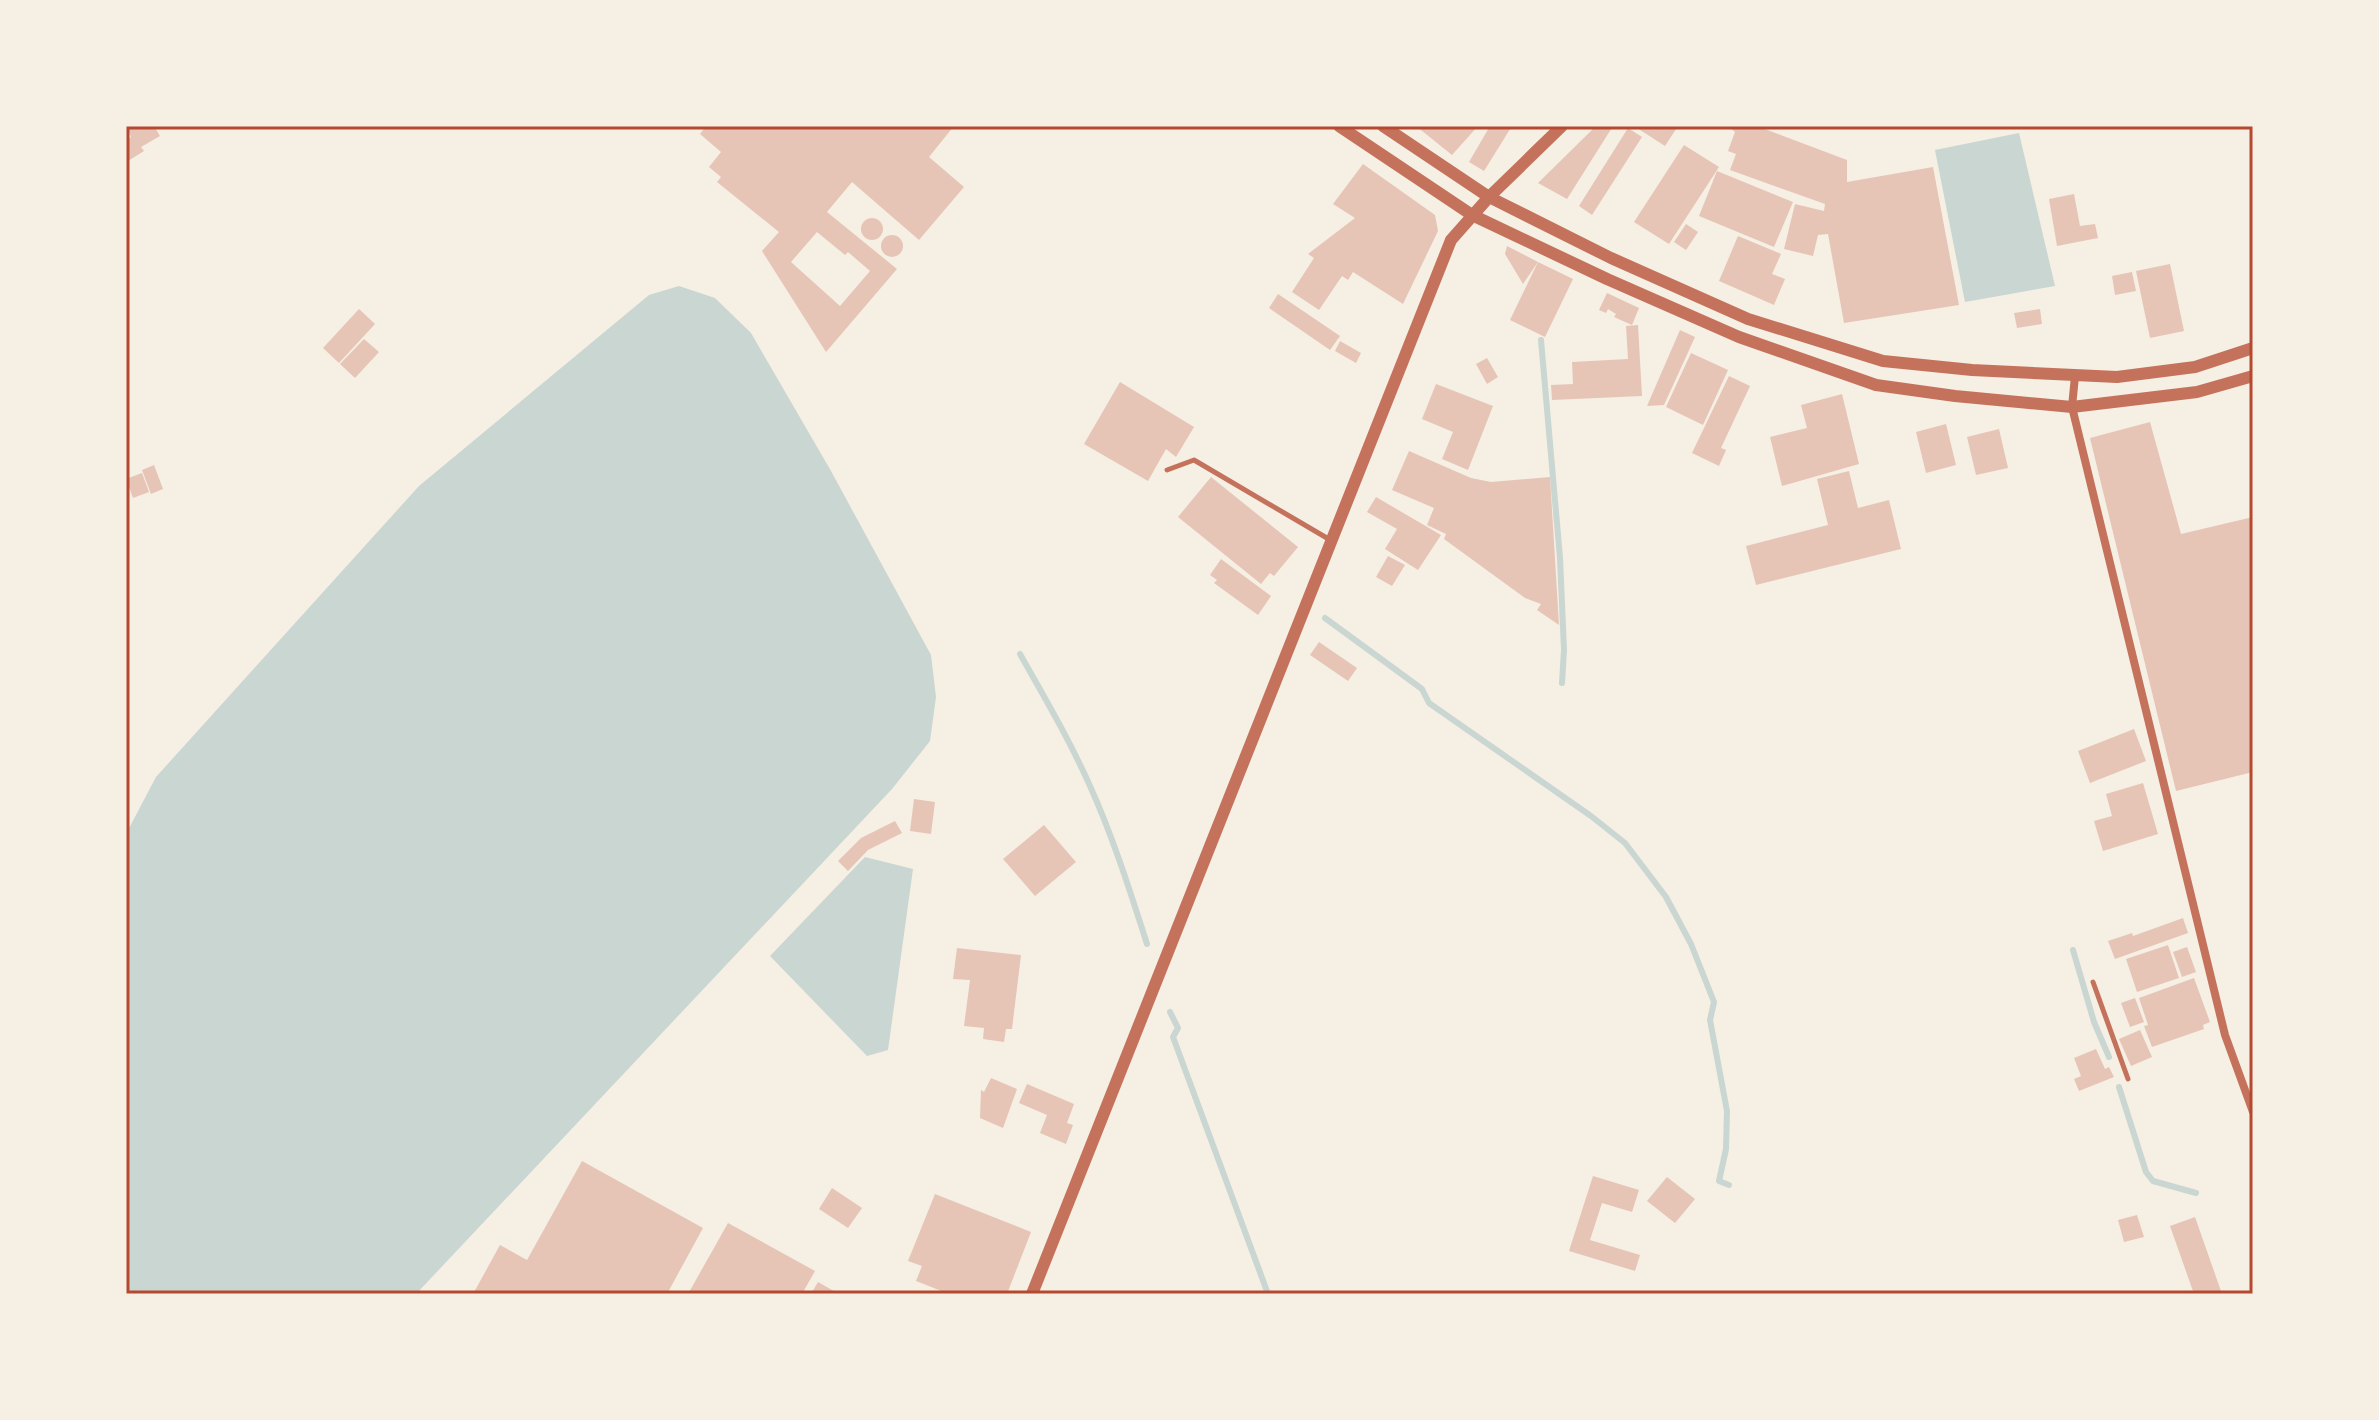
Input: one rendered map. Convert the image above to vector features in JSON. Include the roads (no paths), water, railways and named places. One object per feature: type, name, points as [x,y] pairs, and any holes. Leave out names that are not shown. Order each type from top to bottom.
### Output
[{"type":"street","points":[[1339,126],[1472,215],[1739,337],[1876,385],[2072,407],[2197,392],[2253,376]]},
{"type":"street","points":[[1383,126],[1489,197],[1611,258],[1748,319],[1883,361],[1972,370],[2117,377],[2195,367],[2253,348]]},
{"type":"street","points":[[1032,1294],[1451,240],[1489,197],[1562,126]]},
{"type":"street","points":[[2075,376],[2072,407],[2225,1035],[2253,1112]]},
{"type":"lane","points":[[1167,470],[1194,460],[1333,541]]},
{"type":"lane","points":[[2093,982],[2128,1079]]},
{"type":"waterway","points":[[1541,340],[1560,558],[1564,650],[1562,683]]},
{"type":"waterway","points":[[1325,618],[1422,689],[1429,703],[1625,843],[1666,897],[1691,944],[1714,1002],[1710,1020],[1727,1111],[1726,1149],[1719,1181],[1729,1185]]},
{"type":"waterway","points":[[1020,654],[1090,786],[1114,844],[1147,944]]},
{"type":"waterway","points":[[2073,950],[2094,1022],[2109,1057]]},
{"type":"waterway","points":[[1170,1012],[1178,1028],[1173,1037],[1268,1294]]},
{"type":"waterway","points":[[2119,1087],[2146,1172],[2153,1181],[2196,1193]]}]
